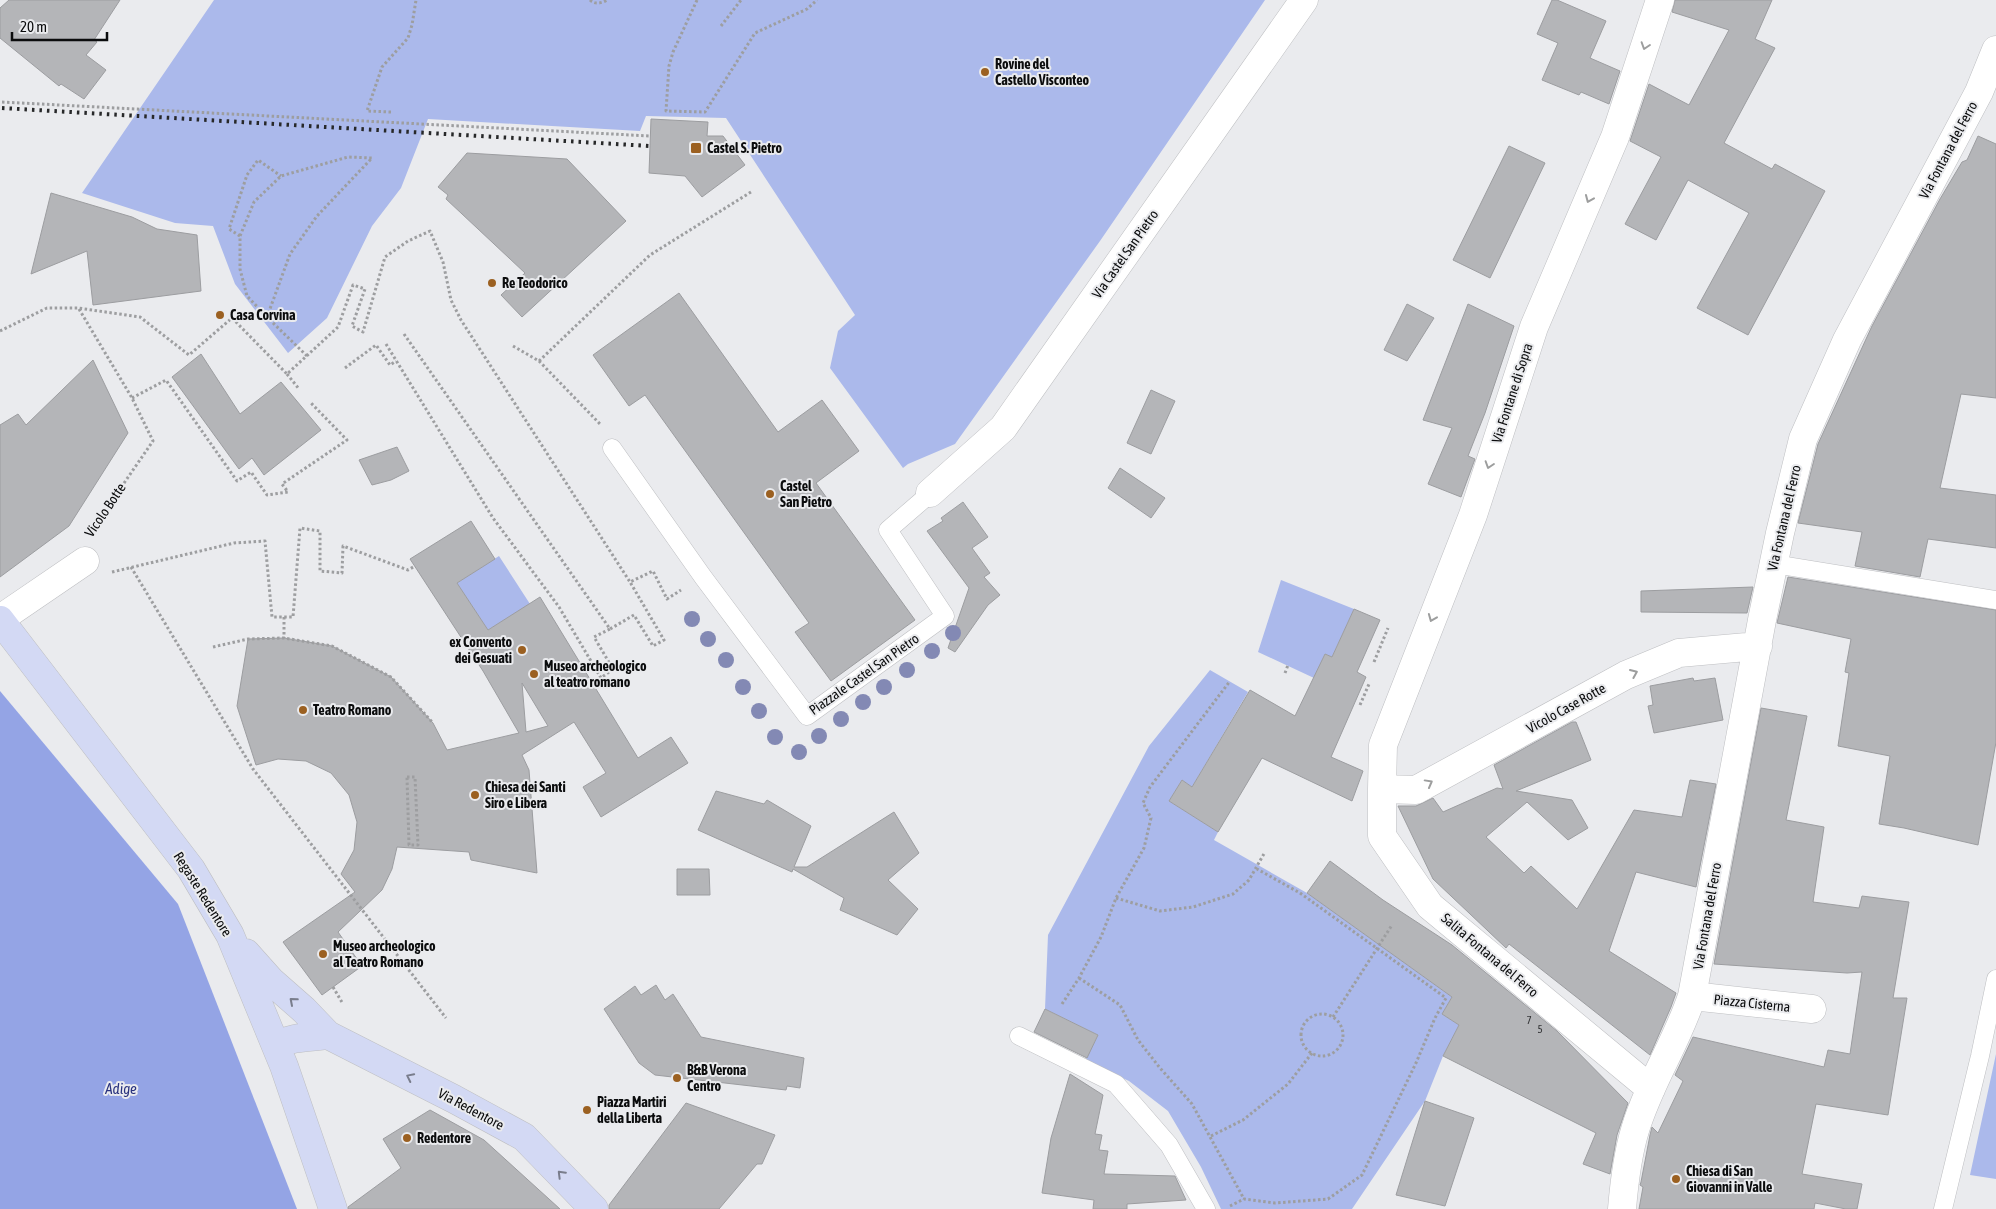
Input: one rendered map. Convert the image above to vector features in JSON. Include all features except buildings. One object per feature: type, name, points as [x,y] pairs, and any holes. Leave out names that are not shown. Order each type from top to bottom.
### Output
[{"type":"main road","name":"Regaste Redentore","points":[[0,619],[191,869],[230,935],[302,1114],[333,1209]]},
{"type":"main road","name":"Via Redentore","points":[[230,935],[271,981],[304,1010],[328,1035],[524,1137],[594,1209]]},
{"type":"main road","name":"Via Redentore","points":[[276,1046],[287,1040],[302,1036],[328,1035]]},
{"type":"street","name":"Via Castel San Pietro","points":[[928,495],[1003,428],[1304,0]]},
{"type":"street","name":"Via Fontane di Sopra","points":[[1382,789],[1384,745],[1473,515],[1534,327],[1615,137],[1660,0]]},
{"type":"street","name":"Via Fontana del Ferro","points":[[1622,1209],[1635,1130],[1651,1089],[1683,1024],[1692,996],[1774,564],[1803,439],[1847,340],[1979,92],[1996,50]]},
{"type":"street","points":[[0,619],[86,561]]},
{"type":"street","name":"Vicolo Case Rotte","points":[[1382,789],[1416,790],[1626,676],[1679,653],[1758,646]]},
{"type":"street","name":"Salita Fontana del Ferro","points":[[1382,789],[1382,836],[1430,906],[1651,1089]]},
{"type":"street","name":"Piazza Cisterna","points":[[1692,996],[1812,1010]]},
{"type":"lane","name":"Piazzale Castel San Pietro","points":[[612,448],[703,576],[807,716],[945,616],[888,530],[928,495]]},
{"type":"lane","points":[[1774,564],[1996,600]]},
{"type":"lane","points":[[1943,1209],[1980,1056],[1996,980]]},
{"type":"lane","points":[[1020,1036],[1116,1084],[1169,1145],[1206,1209]]},
{"type":"path","points":[[391,112],[367,111],[382,67],[408,38],[416,0]]},
{"type":"path","points":[[590,0],[602,3],[607,0]]},
{"type":"path","points":[[697,0],[673,52],[669,66],[666,111],[705,112],[755,33],[807,9],[817,0]]},
{"type":"path","points":[[722,26],[741,0]]},
{"type":"path","points":[[2,102],[650,136]]},
{"type":"path","points":[[267,317],[290,254],[317,216],[372,158],[348,157],[281,176],[254,202],[240,236],[240,269],[247,296],[267,317],[307,356]]},
{"type":"path","points":[[240,236],[228,229],[247,175],[258,160],[281,176]]},
{"type":"path","points":[[538,360],[650,255],[751,192]]},
{"type":"path","points":[[287,374],[338,327],[353,285],[365,289],[352,326],[363,332],[385,257],[430,231],[443,262],[451,300],[461,320],[630,582],[664,640],[653,646],[634,615],[594,637],[613,669],[601,678],[559,607],[493,518],[386,344]]},
{"type":"path","points":[[0,331],[48,308],[78,308],[140,317],[189,355],[232,318],[287,374],[299,389]]},
{"type":"path","points":[[78,308],[132,398],[166,380],[238,481],[251,472],[267,495],[288,492],[282,484],[347,440],[311,403]]},
{"type":"path","points":[[404,334],[610,629]]},
{"type":"path","points":[[345,368],[376,345],[390,365],[396,361]]},
{"type":"path","points":[[513,346],[538,360],[608,432],[612,448]]},
{"type":"path","name":"Vicolo Botte","points":[[86,561],[84,541],[152,441],[132,398]]},
{"type":"path","points":[[86,561],[99,574],[234,543],[265,540],[272,617],[293,617],[300,528],[320,531],[320,571],[342,573],[342,546],[408,570],[415,566]]},
{"type":"path","points":[[130,567],[254,769],[446,1018]]},
{"type":"path","points":[[630,582],[653,571],[667,599],[703,576]]},
{"type":"path","points":[[284,617],[284,638]]},
{"type":"path","points":[[1374,662],[1388,628]]},
{"type":"path","points":[[213,647],[248,639],[284,638],[332,646],[391,677],[434,723]]},
{"type":"path","points":[[1285,673],[1288,665]]},
{"type":"path","points":[[1062,1004],[1080,978],[1102,937],[1116,898],[1144,848],[1151,818],[1143,802],[1150,787],[1230,681]]},
{"type":"path","points":[[1360,705],[1369,684]]},
{"type":"path","points":[[407,777],[415,777],[418,808],[418,845],[409,845],[407,777]]},
{"type":"path","points":[[1116,898],[1160,910],[1194,907],[1233,894],[1249,880],[1265,852]]},
{"type":"path","points":[[1225,1209],[1244,1200],[1276,1203],[1328,1200],[1362,1175],[1446,998],[1300,892],[1257,869]]},
{"type":"path","points":[[1333,1017],[1392,925]]},
{"type":"path","points":[[1080,978],[1120,1005],[1138,1040],[1192,1104],[1244,1200]]},
{"type":"path","points":[[1325,1014],[1333,1017],[1339,1023],[1342,1030],[1343,1038],[1340,1046],[1335,1052],[1327,1055],[1319,1056],[1312,1053],[1305,1048],[1302,1040],[1304,1024],[1310,1018],[1317,1015],[1325,1014]]},
{"type":"path","points":[[1211,1136],[1243,1120],[1288,1084],[1312,1053]]},
{"type":"shaded area","points":[[214,0],[1265,0],[1100,241],[955,444],[908,464],[903,468],[830,368],[838,331],[855,315],[726,118],[646,116],[640,131],[428,119],[401,188],[372,226],[327,318],[288,353],[235,284],[213,226],[175,223],[82,193]]},
{"type":"shaded area","points":[[499,556],[530,604],[488,630],[457,583]]},
{"type":"shaded area","points":[[1281,580],[1354,609],[1332,657],[1325,654],[1314,678],[1258,652]]},
{"type":"shaded area","points":[[1210,670],[1248,692],[1192,787],[1182,780],[1169,801],[1218,832],[1214,840],[1307,893],[1452,997],[1442,1014],[1459,1025],[1443,1056],[1425,1101],[1352,1209],[1221,1209],[1201,1167],[1168,1111],[1129,1081],[1085,1061],[1098,1035],[1045,1009],[1048,935],[1149,746]]},
{"type":"shaded area","points":[[1996,1054],[1996,1179],[1970,1175]]},
{"type":"water","name":"Adige","points":[[0,691],[178,904],[297,1209],[0,1209]]},
{"type":"railway","points":[[2,108],[650,146]]},
{"type":"place","name":"Rovine del Castello Visconteo","points":[[985,72]]},
{"type":"place","name":"Castel S. Pietro","points":[[696,148]]},
{"type":"place","name":"Re Teodorico","points":[[492,283]]},
{"type":"place","name":"Casa Corvina","points":[[220,315]]},
{"type":"place","name":"Castel San Pietro","points":[[770,494]]},
{"type":"place","name":"ex Convento dei Gesuati","points":[[522,650]]},
{"type":"place","name":"Museo archeologico al teatro romano","points":[[534,674]]},
{"type":"place","name":"Teatro Romano","points":[[303,710]]},
{"type":"place","name":"Chiesa dei Santi Siro e Libera","points":[[475,795]]},
{"type":"place","name":"Museo archeologico al Teatro Romano","points":[[323,954]]},
{"type":"place","name":"B&B Verona Centro","points":[[677,1078]]},
{"type":"place","name":"Piazza Martiri della Liberta","points":[[587,1110]]},
{"type":"place","name":"Redentore","points":[[407,1138]]},
{"type":"place","name":"Chiesa di San Giovanni in Valle","points":[[1676,1179]]}]
